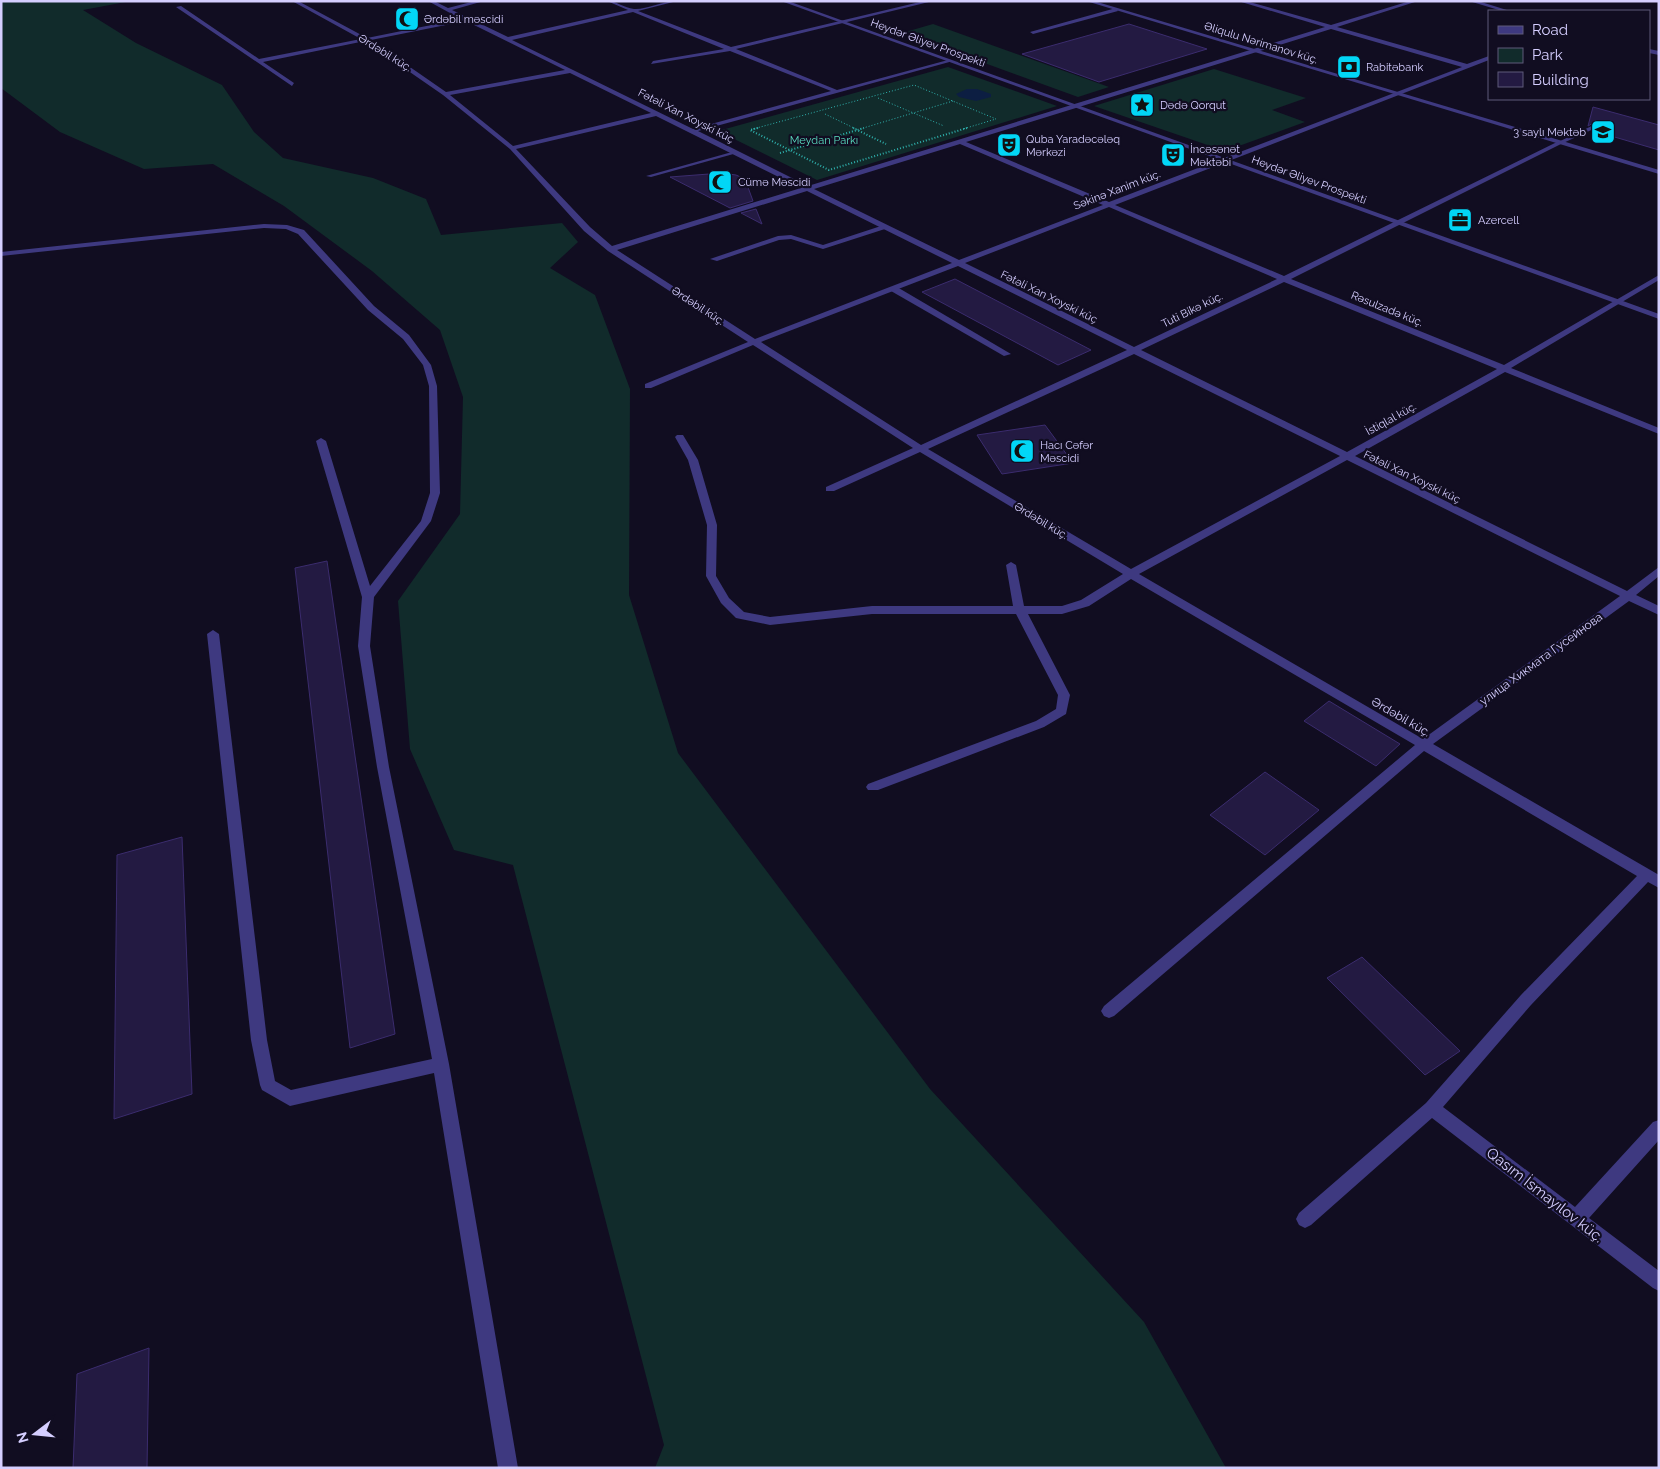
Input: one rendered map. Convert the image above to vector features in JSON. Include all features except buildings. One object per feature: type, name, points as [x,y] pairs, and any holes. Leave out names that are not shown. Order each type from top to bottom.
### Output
[{"type":"street","name":"Ərdəbil küç.","points":[[294,1],[367,40],[445,94],[512,148],[587,229],[611,249],[754,342],[921,449],[1422,746],[1652,878]]},
{"type":"street","name":"Fətəli Xan Xoyski küç","points":[[430,1],[1659,611]]},
{"type":"street","points":[[447,10],[482,1]]},
{"type":"street","points":[[608,1],[838,92]]},
{"type":"street","points":[[508,39],[675,1]]},
{"type":"street","name":"Heydər Əliyev Prospekti","points":[[783,1],[1659,317]]},
{"type":"street","points":[[653,63],[730,49],[931,1]]},
{"type":"street","name":"Əliqulu Nərimanov küç.","points":[[1088,1],[1659,172]]},
{"type":"street","points":[[1240,1],[1466,66]]},
{"type":"street","points":[[611,249],[1416,1]]},
{"type":"street","points":[[1471,1],[1503,10]]},
{"type":"street","points":[[178,7],[292,84]]},
{"type":"street","points":[[1033,32],[1116,10]]},
{"type":"street","points":[[258,61],[467,19]]},
{"type":"street","name":"Səkinə Xanim küç.","points":[[648,386],[754,342],[1226,161],[1394,93],[1488,58]]},
{"type":"street","points":[[692,131],[950,61]]},
{"type":"street","points":[[445,94],[570,71]]},
{"type":"street","points":[[512,148],[656,114]]},
{"type":"street","name":"Tuti Bikə küç.","points":[[830,489],[1134,351],[1401,224],[1598,125]]},
{"type":"street","name":"Rəsulzadə küç.","points":[[961,142],[1283,279],[1659,431]]},
{"type":"street","points":[[650,176],[734,153]]},
{"type":"street","points":[[1,254],[264,226],[287,227],[301,232],[371,308],[406,337],[427,365],[433,386],[435,493],[426,521],[368,597]]},
{"type":"street","points":[[714,259],[778,238],[792,237],[823,247],[884,228]]},
{"type":"street","name":"İstiqlal küç.","points":[[1131,574],[1505,368],[1618,303],[1659,277]]},
{"type":"street","points":[[894,289],[1007,354]]},
{"type":"street","points":[[680,437],[693,460],[712,525],[712,576],[725,600],[740,615],[770,621],[872,610],[1019,608],[1062,610],[1085,602],[1131,574]]},
{"type":"street","points":[[321,441],[368,597],[364,646],[383,767],[441,1064],[508,1468]]},
{"type":"street","points":[[873,786],[1040,724],[1062,711],[1064,695],[1019,608],[1011,565]]},
{"type":"street","name":"улица Хикмата Гусейнова","points":[[1108,1011],[1422,746],[1628,596],[1659,570]]},
{"type":"street","points":[[213,634],[259,1040],[268,1085],[290,1098],[441,1064]]},
{"type":"street","points":[[1305,1219],[1432,1108],[1526,1000],[1652,878]]},
{"type":"street","name":"Qasım İsmayılov küç.","points":[[1432,1108],[1659,1282]]},
{"type":"street","points":[[1576,1219],[1659,1128]]},
{"type":"path","points":[[914,85],[996,119],[828,170],[750,130],[874,96],[914,85]]},
{"type":"path","points":[[854,88],[972,138]]},
{"type":"path","points":[[750,161],[954,101]]},
{"type":"path","points":[[819,111],[896,149]]},
{"type":"green space","points":[[1,1],[131,1],[83,10],[136,43],[222,85],[254,132],[283,158],[373,178],[426,199],[441,235],[562,223],[578,242],[550,268],[595,295],[630,389],[629,595],[678,753],[930,1089],[1144,1322],[1226,1468],[655,1468],[664,1445],[513,865],[454,850],[410,749],[398,601],[460,514],[463,397],[440,330],[372,271],[284,206],[213,164],[144,169],[60,132],[1,88]]},
{"type":"green space","points":[[933,24],[1109,87],[1078,97],[902,33]]},
{"type":"green space","name":"Meydan Parkı","points":[[948,67],[1057,106],[817,180],[718,131]]},
{"type":"green space","points":[[1214,69],[1306,98],[1272,110],[1305,122],[1225,151],[1094,106]]},
{"type":"water","points":[[967,89],[977,89],[991,94],[991,97],[976,101],[959,97],[956,94]]},
{"type":"place","name":"Ərdəbil məscidi","points":[[407,19]]},
{"type":"place","name":"Rabitəbank","points":[[1349,67]]},
{"type":"place","name":"Dədə Qorqut","points":[[1142,105]]},
{"type":"place","name":"3 saylı Məktəb","points":[[1603,132]]},
{"type":"place","name":"Quba Yaradəcələq Mərkəzi","points":[[1009,145]]},
{"type":"place","name":"İncəsənət Məktəbi","points":[[1173,155]]},
{"type":"place","name":"Cümə Məscidi","points":[[720,182]]},
{"type":"place","name":"Azercell","points":[[1460,220]]},
{"type":"place","name":"Hacı Cəfər Məscidi","points":[[1022,451]]}]
